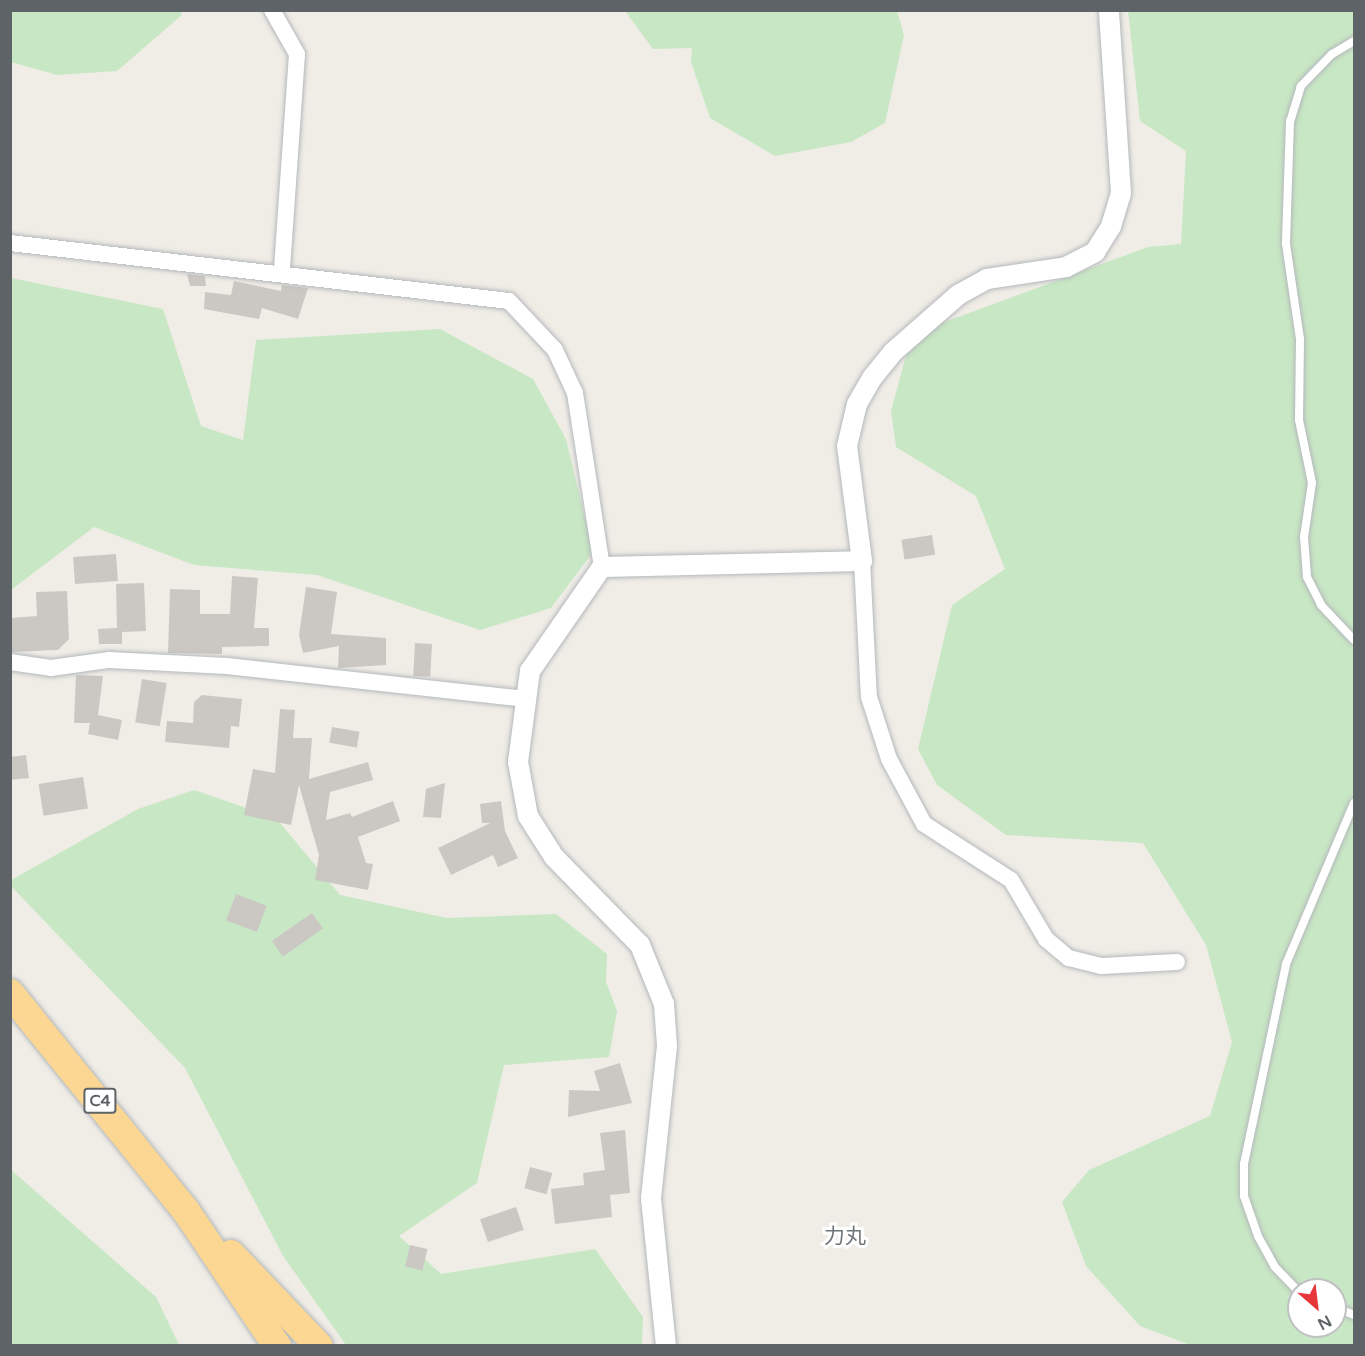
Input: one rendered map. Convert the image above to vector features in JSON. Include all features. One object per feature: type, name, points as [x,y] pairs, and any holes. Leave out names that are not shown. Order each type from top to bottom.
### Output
[{"type":"highway","name":"C4","points":[[10,993],[186,1210],[277,1346]]},
{"type":"highway","points":[[186,1210],[319,1346]]},
{"type":"street","points":[[272,10],[297,54],[282,271]]},
{"type":"street","points":[[1109,10],[1120,192],[1111,226],[1095,252],[1066,267],[987,279],[958,295],[893,352],[872,378],[857,404],[847,446],[862,561],[869,697],[889,759],[924,824],[1011,880],[1046,939],[1069,958],[1101,966],[1177,962]]},
{"type":"street","points":[[10,243],[93,256],[282,271],[509,301],[531,321],[555,350],[575,393],[602,567],[530,671],[524,699],[518,762],[528,816],[554,856],[640,945],[664,1004],[667,1046],[651,1198],[666,1346]]},
{"type":"street","points":[[602,567],[862,561]]},
{"type":"street","points":[[10,662],[51,668],[108,660],[227,666],[524,699]]},
{"type":"lane","points":[[1354,41],[1332,54],[1301,86],[1290,121],[1286,244],[1300,339],[1299,420],[1311,483],[1304,537],[1307,577],[1321,605],[1354,640]]},
{"type":"lane","points":[[1287,1280],[1275,1267],[1258,1236],[1244,1196],[1244,1164],[1286,964],[1354,803]]},
{"type":"green space","points":[[180,10],[182,15],[117,71],[57,75],[11,62],[11,11]]},
{"type":"green space","points":[[625,11],[897,11],[904,35],[885,123],[851,142],[775,156],[710,118],[691,62],[692,48],[653,49]]},
{"type":"green space","points":[[1128,11],[1354,11],[1354,1345],[1190,1345],[1140,1326],[1086,1266],[1062,1202],[1089,1170],[1210,1116],[1232,1042],[1206,945],[1143,843],[1006,835],[937,785],[918,749],[952,605],[1005,569],[976,496],[896,447],[891,411],[912,334],[1148,247],[1181,244],[1186,151],[1140,121]]},
{"type":"green space","points":[[11,278],[163,309],[201,426],[243,440],[256,340],[440,329],[533,379],[566,439],[593,552],[551,608],[480,630],[317,575],[194,565],[94,527],[11,590]]},
{"type":"green space","points":[[194,790],[276,818],[340,895],[447,918],[556,914],[607,954],[606,982],[617,1011],[609,1057],[504,1065],[477,1183],[399,1236],[441,1274],[595,1249],[643,1317],[642,1345],[346,1345],[283,1256],[185,1068],[11,886],[11,880],[138,809]]},
{"type":"green space","points":[[10,1169],[156,1297],[179,1345],[11,1345]]},
{"type":"building","points":[[187,274],[205,276],[206,286],[190,286]]},
{"type":"building","points":[[234,281],[281,291],[282,285],[308,288],[298,319],[262,308],[259,319],[204,309],[205,292],[231,295]]},
{"type":"building","points":[[932,535],[935,555],[905,560],[901,540]]},
{"type":"building","points":[[116,554],[118,581],[75,584],[73,557]]},
{"type":"building","points":[[232,576],[258,578],[254,628],[269,628],[269,646],[222,647],[222,654],[168,653],[170,589],[200,590],[200,614],[230,614]]},
{"type":"building","points":[[144,583],[146,631],[122,632],[122,644],[99,644],[98,629],[117,628],[116,584]]},
{"type":"building","points":[[306,587],[337,592],[331,634],[386,638],[386,665],[338,668],[339,646],[303,653],[299,635]]},
{"type":"building","points":[[67,591],[69,639],[58,650],[10,652],[10,618],[37,616],[36,592]]},
{"type":"building","points":[[415,643],[432,644],[430,677],[413,676]]},
{"type":"building","points":[[76,675],[103,676],[98,715],[122,720],[118,740],[88,734],[90,723],[74,723]]},
{"type":"building","points":[[142,679],[167,683],[160,726],[135,722]]},
{"type":"building","points":[[202,695],[242,699],[239,727],[231,726],[229,748],[165,742],[167,721],[193,723],[194,702]]},
{"type":"building","points":[[280,709],[295,710],[293,738],[312,738],[309,779],[368,762],[373,780],[330,792],[326,820],[350,813],[352,817],[393,801],[400,821],[358,837],[366,863],[373,864],[368,890],[315,880],[319,855],[299,785],[291,825],[244,815],[253,769],[275,773]]},
{"type":"building","points":[[332,727],[360,732],[357,748],[329,743]]},
{"type":"building","points":[[26,755],[29,778],[10,780],[10,757]]},
{"type":"building","points":[[83,777],[88,809],[44,816],[39,784]]},
{"type":"building","points":[[445,783],[441,818],[423,817],[426,789]]},
{"type":"building","points":[[501,801],[505,831],[518,858],[498,867],[493,855],[451,875],[438,848],[490,823],[482,823],[480,804]]},
{"type":"building","points":[[236,894],[267,906],[257,932],[226,920]]},
{"type":"building","points":[[312,913],[323,929],[283,957],[272,941]]},
{"type":"building","points":[[620,1063],[632,1103],[568,1117],[569,1090],[600,1091],[594,1071]]},
{"type":"building","points":[[625,1130],[630,1193],[610,1195],[612,1217],[555,1224],[551,1189],[584,1185],[583,1173],[605,1170],[600,1133]]},
{"type":"building","points":[[530,1167],[552,1173],[547,1194],[524,1188]]},
{"type":"building","points":[[516,1207],[524,1230],[488,1242],[480,1219]]},
{"type":"building","points":[[410,1245],[428,1249],[423,1270],[405,1266]]},
{"type":"district","name":"力丸","points":[[845,1237]]}]
